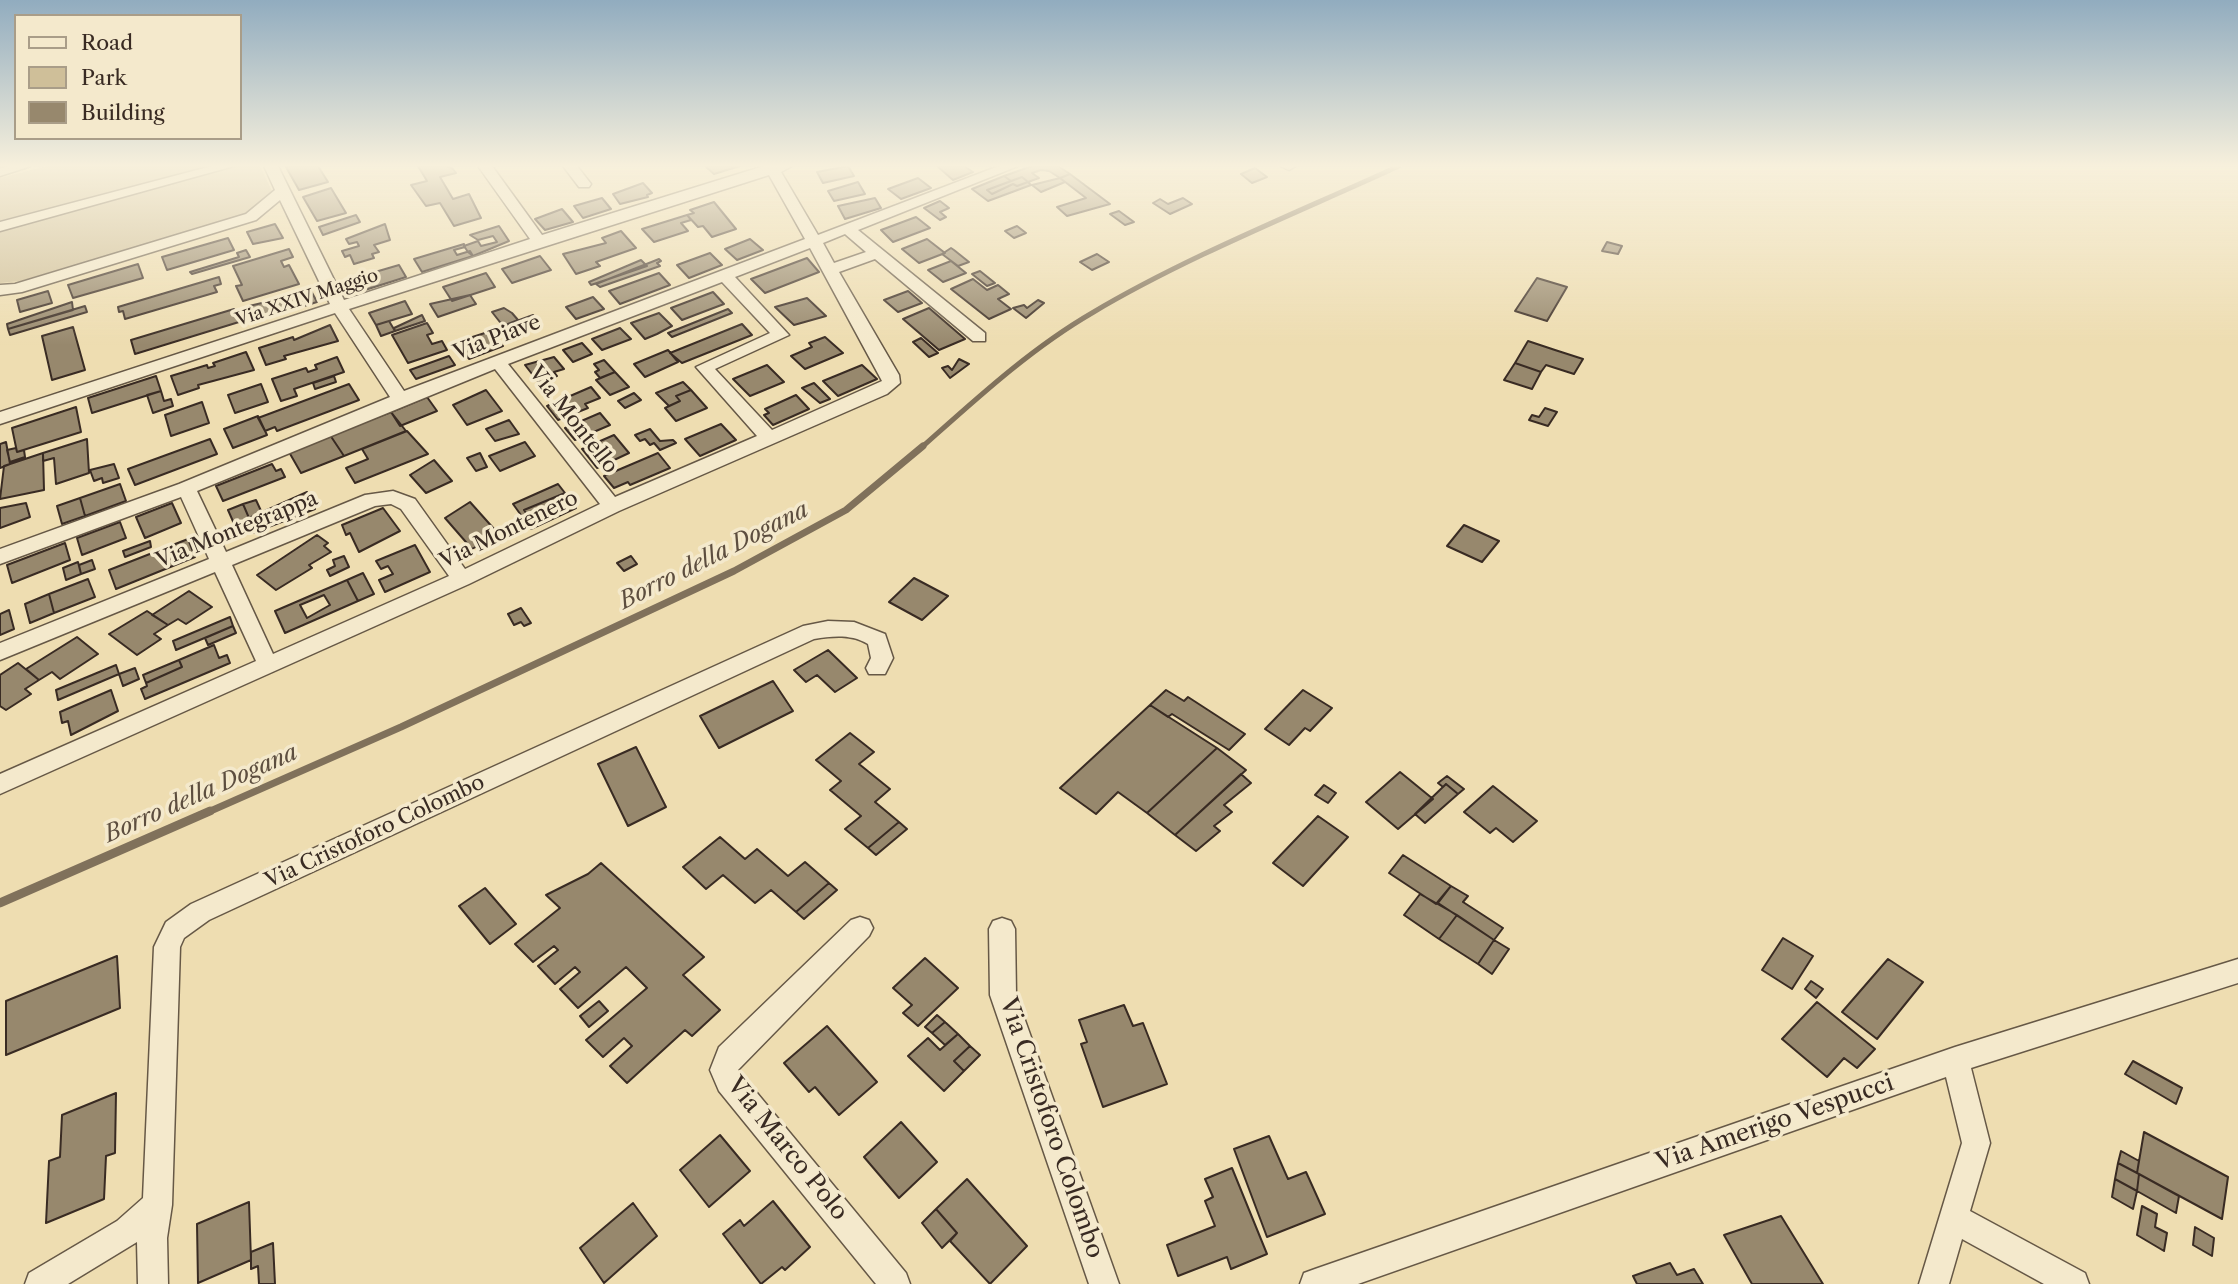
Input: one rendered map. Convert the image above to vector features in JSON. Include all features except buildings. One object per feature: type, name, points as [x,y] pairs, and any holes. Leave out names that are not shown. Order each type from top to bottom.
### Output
[{"type":"street","points":[[0,290],[16,289],[222,226]]},
{"type":"street","points":[[301,226],[340,308],[400,399]]},
{"type":"street","points":[[527,226],[538,241]]},
{"type":"street","name":"Via XXIV Maggio","points":[[0,418],[587,226]]},
{"type":"street","name":"Via Montenero","points":[[0,784],[461,579],[612,506],[881,390],[891,383],[890,375],[808,226]]},
{"type":"street","name":"Via Piave","points":[[0,557],[186,488],[400,399],[859,226]]},
{"type":"street","points":[[849,230],[979,337]]},
{"type":"street","points":[[832,269],[877,253]]},
{"type":"street","points":[[724,275],[781,335],[705,367],[770,439]]},
{"type":"street","name":"Via Montello","points":[[498,362],[612,506]]},
{"type":"street","points":[[186,488],[268,665]]},
{"type":"street","name":"Via Montegrappa","points":[[0,652],[372,500],[393,497],[408,504],[461,579]]},
{"type":"street","name":"Via Cristoforo Colombo","points":[[153,1284],[152,1238],[157,1205],[167,947],[175,930],[200,912],[810,632],[838,627],[864,631],[878,640],[882,658],[877,668]]},
{"type":"street","name":"Via Marco Polo","points":[[860,928],[729,1056],[724,1070],[729,1081],[895,1284]]},
{"type":"street","name":"Via Cristoforo Colombo","points":[[1002,929],[1003,995],[1104,1284]]},
{"type":"street","name":"Via Amerigo Vespucci","points":[[1315,1284],[1955,1060],[2238,971]]},
{"type":"street","points":[[1934,1284],[1976,1143],[1955,1060]]},
{"type":"street","points":[[40,1284],[127,1231],[157,1205]]},
{"type":"street","points":[[1953,1218],[2074,1284]]},
{"type":"green space","points":[[0,226],[209,226],[20,281],[0,283]]},
{"type":"waterway","name":"Borro della Dogana","points":[[921,448],[982,394],[1069,327],[1128,292],[1266,226]]},
{"type":"waterway","name":"Borro della Dogana","points":[[206,813],[401,727],[734,571],[846,510],[923,446]]},
{"type":"waterway","name":"Borro della Dogana","points":[[0,903],[210,811]]}]
